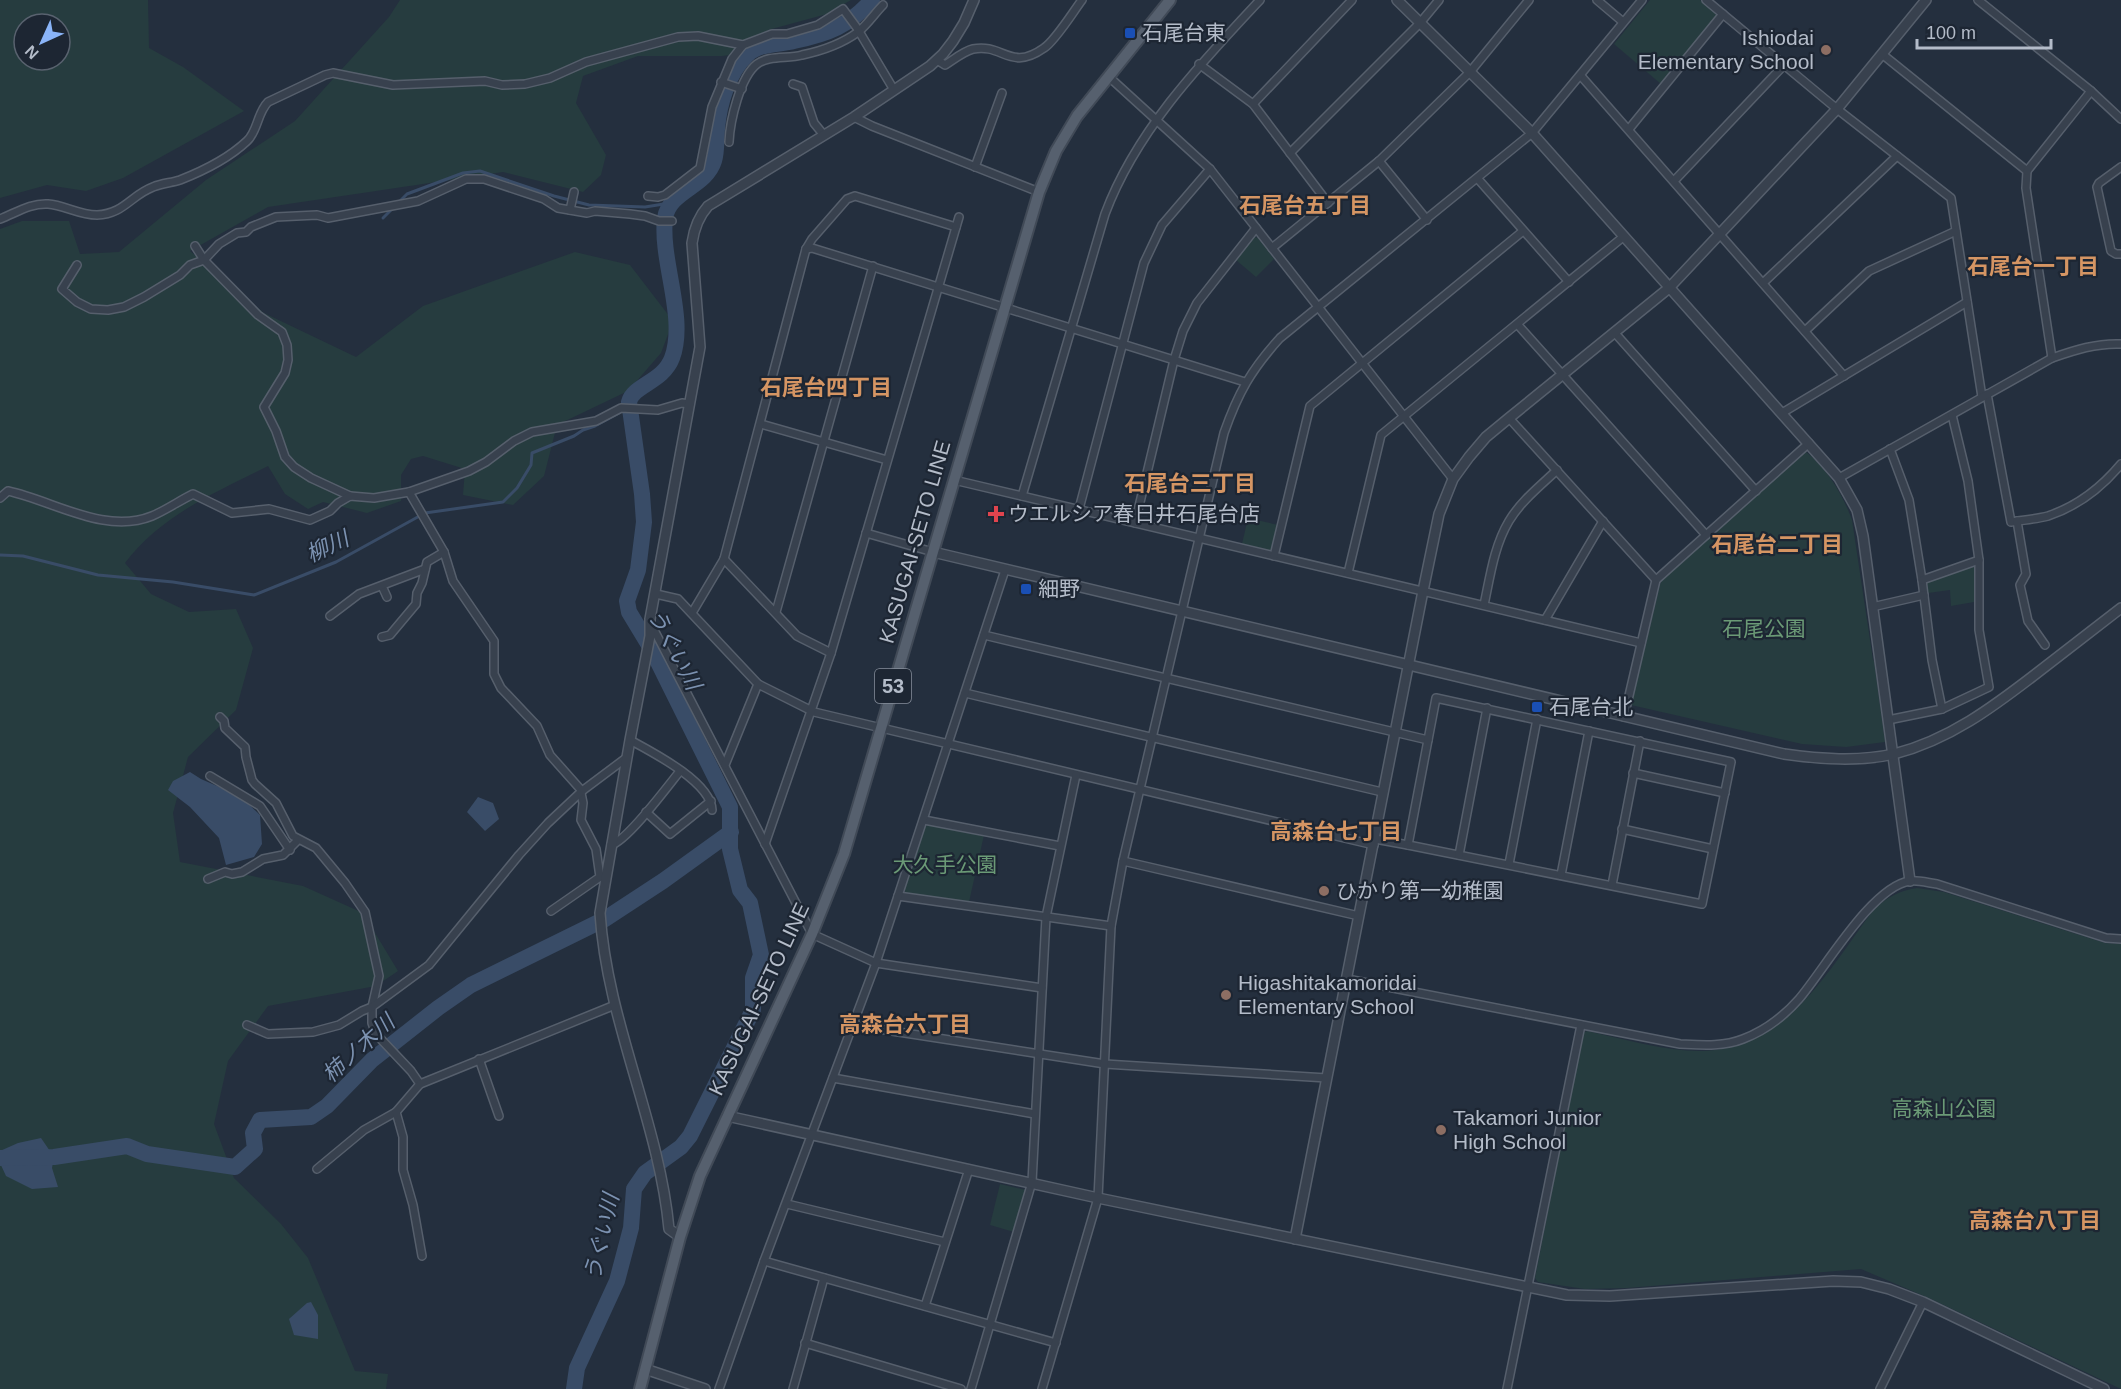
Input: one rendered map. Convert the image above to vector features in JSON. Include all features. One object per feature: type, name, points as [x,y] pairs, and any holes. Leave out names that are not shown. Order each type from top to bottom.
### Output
[{"type":"main road","name":"KASUGAI-SETO LINE","points":[[640,1389],[680,1237],[700,1176],[812,934],[844,854],[1039,192],[1056,151],[1077,116],[1170,0]]},
{"type":"street","points":[[974,0],[959,32],[937,60],[854,117],[708,206],[700,217],[692,243],[700,347],[650,619],[812,934],[876,963],[1042,988]]},
{"type":"street","points":[[937,60],[945,65],[971,49],[987,48],[1015,59],[1027,57],[1046,48],[1082,0]]},
{"type":"street","points":[[1022,496],[1105,214],[1114,191],[1126,167],[1199,64],[1260,0]]},
{"type":"street","points":[[1253,104],[1352,0]]},
{"type":"street","points":[[1397,0],[1532,133],[1839,478],[1857,510],[1863,536],[1910,881]]},
{"type":"street","points":[[1290,153],[1420,23],[1439,0]]},
{"type":"street","points":[[1272,248],[1379,161],[1470,72],[1529,0]]},
{"type":"street","points":[[1597,0],[1623,22]]},
{"type":"street","points":[[1042,1389],[1098,1198],[1111,926],[1123,861],[1224,433],[1245,382],[1280,338],[1532,133],[1642,0]]},
{"type":"street","points":[[1706,0],[1837,109],[1951,198],[1985,395],[2011,522],[2047,516],[2073,505],[2094,493],[2121,465]]},
{"type":"street","points":[[1295,1239],[1439,514],[1453,479],[1486,438],[1669,288],[1837,109],[1926,0]]},
{"type":"street","points":[[1978,0],[2121,119]]},
{"type":"street","points":[[729,141],[730,125],[742,89],[749,73],[757,64],[768,59],[802,55],[844,40],[858,30],[883,5]]},
{"type":"street","points":[[648,196],[665,195],[700,168],[712,107],[732,59],[743,45],[772,34],[787,34],[818,25],[843,9],[894,90]]},
{"type":"street","points":[[1629,129],[1723,14]]},
{"type":"street","points":[[0,219],[22,209],[43,204],[77,213],[97,215],[119,210],[151,188],[180,180],[226,157],[250,138],[262,109],[268,102],[333,73],[393,85],[485,81],[502,85],[525,84],[550,78],[586,62],[678,37],[698,36],[743,45]]},
{"type":"street","points":[[1882,54],[2027,171]]},
{"type":"street","points":[[1199,64],[1253,104],[1328,203]]},
{"type":"street","points":[[1674,181],[1784,65]]},
{"type":"street","points":[[1108,76],[1210,168],[1453,479]]},
{"type":"street","points":[[1581,76],[1844,376]]},
{"type":"street","points":[[721,82],[742,89]]},
{"type":"street","points":[[793,84],[802,87],[814,123],[823,134]]},
{"type":"street","points":[[2052,358],[2026,188],[2027,171],[2091,92]]},
{"type":"street","points":[[975,166],[1002,93]]},
{"type":"street","points":[[854,117],[1039,192]]},
{"type":"street","points":[[1763,283],[1897,156]]},
{"type":"street","points":[[1379,161],[1427,220]]},
{"type":"street","points":[[2121,167],[2097,187],[2111,251],[2121,254]]},
{"type":"street","points":[[1079,509],[1144,262],[1152,244],[1174,210],[1210,168]]},
{"type":"street","points":[[77,265],[62,289],[77,302],[92,309],[108,310],[124,307],[180,275],[190,265],[204,260],[219,244],[237,233],[246,232],[251,227],[276,217],[317,215],[328,218],[418,201],[466,179],[484,179],[544,199],[558,208],[587,213],[595,211],[630,214],[659,221],[672,221]]},
{"type":"street","points":[[1478,179],[1569,282]]},
{"type":"street","points":[[570,210],[574,192]]},
{"type":"street","points":[[692,613],[724,559],[806,249],[812,239],[847,199],[855,196],[956,227]]},
{"type":"street","points":[[765,844],[831,653],[959,217]]},
{"type":"street","points":[[1135,523],[1183,331],[1197,303],[1256,228]]},
{"type":"street","points":[[1274,556],[1310,406],[1523,231]]},
{"type":"street","points":[[1805,330],[1869,271],[1956,231]]},
{"type":"street","points":[[1348,573],[1381,435],[1623,237]]},
{"type":"street","points":[[195,246],[204,260],[258,315],[282,332],[287,345],[288,360],[285,373],[264,407],[285,457],[294,467],[310,477],[350,496],[374,498],[409,492],[469,471],[532,432],[596,421],[621,408],[658,410],[682,403],[690,404]]},
{"type":"street","points":[[806,249],[813,248],[873,266],[1245,382]]},
{"type":"street","points":[[776,612],[873,266]]},
{"type":"street","points":[[1782,413],[1968,302]]},
{"type":"street","points":[[1518,325],[1706,535]]},
{"type":"street","points":[[1614,332],[1756,491]]},
{"type":"street","points":[[1839,478],[2052,358],[2080,348],[2121,344]]},
{"type":"street","points":[[1888,720],[1942,710],[1989,687],[1979,630],[1979,560],[1968,481],[1952,415]]},
{"type":"street","points":[[1509,418],[1656,580]]},
{"type":"street","points":[[761,424],[887,460]]},
{"type":"street","points":[[1624,717],[1656,580],[1809,443]]},
{"type":"street","points":[[1890,449],[1909,500],[1932,660],[1942,710]]},
{"type":"street","points":[[1484,605],[1497,546],[1509,521],[1524,501],[1557,470]]},
{"type":"street","points":[[954,480],[1641,644]]},
{"type":"street","points":[[0,498],[8,491],[63,507],[94,519],[118,522],[135,521],[152,516],[193,494],[232,513],[269,509],[310,519],[330,511],[350,496]]},
{"type":"street","points":[[409,492],[444,552],[453,581],[494,641],[495,674],[501,688],[537,726],[550,755],[582,792],[581,820],[596,849],[603,877]]},
{"type":"street","points":[[1545,620],[1603,521]]},
{"type":"street","points":[[2017,521],[2026,574],[2020,585],[2028,621],[2045,645]]},
{"type":"street","points":[[866,533],[1005,570],[1409,664],[1624,717],[1784,754],[1823,759],[1855,759],[1893,754],[1948,733],[1984,714],[2121,608]]},
{"type":"street","points":[[382,637],[390,635],[416,604],[427,561],[444,552]]},
{"type":"street","points":[[724,559],[797,636],[831,653]]},
{"type":"street","points":[[1922,580],[1979,560]]},
{"type":"street","points":[[330,616],[358,594],[425,569]]},
{"type":"street","points":[[719,1389],[764,1261],[876,963],[1005,570]]},
{"type":"street","points":[[382,586],[387,597]]},
{"type":"street","points":[[656,594],[678,598],[759,684],[811,710],[880,729],[1139,790],[1374,842],[1408,845],[1509,864],[1702,904],[1731,762],[1436,698],[1408,845]]},
{"type":"street","points":[[1872,606],[1924,595]]},
{"type":"street","points":[[652,626],[603,877],[600,914],[615,1005],[667,1202],[669,1229],[680,1237]]},
{"type":"street","points":[[984,635],[1428,740]]},
{"type":"street","points":[[724,765],[759,684]]},
{"type":"street","points":[[965,693],[1382,792]]},
{"type":"street","points":[[1459,855],[1487,708]]},
{"type":"street","points":[[220,717],[224,721],[225,728],[245,747],[252,780],[276,803],[293,836],[316,848],[365,912],[379,976],[372,1007],[372,1023],[376,1034],[411,1071],[420,1084]]},
{"type":"street","points":[[1509,864],[1537,719]]},
{"type":"street","points":[[1561,875],[1589,731]]},
{"type":"street","points":[[630,740],[696,782],[711,801],[712,810]]},
{"type":"street","points":[[1612,885],[1640,741]]},
{"type":"street","points":[[247,1025],[268,1034],[313,1032],[339,1025],[372,1007],[429,965],[548,823],[582,792],[626,758]]},
{"type":"street","points":[[611,845],[617,844],[680,771]]},
{"type":"street","points":[[1633,773],[1725,793]]},
{"type":"street","points":[[971,1389],[1032,1182],[1046,917],[1076,775]]},
{"type":"street","points":[[210,776],[260,806],[290,850]]},
{"type":"street","points":[[646,812],[670,834],[711,801]]},
{"type":"street","points":[[924,820],[1060,846]]},
{"type":"street","points":[[1622,829],[1713,849]]},
{"type":"street","points":[[208,879],[225,872],[232,874],[242,872],[259,861],[282,855],[290,850],[298,840]]},
{"type":"street","points":[[1123,861],[1359,916]]},
{"type":"street","points":[[551,911],[603,877]]},
{"type":"street","points":[[1347,979],[1680,1044],[1709,1045],[1742,1040],[1764,1029],[1792,1006],[1868,909],[1887,891],[1910,881],[1937,884],[2106,938],[2121,939]]},
{"type":"street","points":[[898,896],[1111,926]]},
{"type":"street","points":[[317,1169],[364,1130],[396,1112],[420,1084],[615,1005]]},
{"type":"street","points":[[853,1025],[1105,1064],[1327,1078]]},
{"type":"street","points":[[1507,1389],[1581,1025]]},
{"type":"street","points":[[479,1059],[499,1116]]},
{"type":"street","points":[[833,1078],[1035,1114]]},
{"type":"street","points":[[396,1112],[403,1137],[403,1170],[413,1205],[422,1256]]},
{"type":"street","points":[[727,1116],[1098,1198],[1567,1295],[1610,1296],[1833,1281],[1861,1282],[1889,1289],[1923,1302],[2104,1389]]},
{"type":"street","points":[[925,1306],[969,1169]]},
{"type":"street","points":[[787,1204],[945,1242]]},
{"type":"street","points":[[764,1261],[1056,1343]]},
{"type":"street","points":[[793,1389],[824,1278]]},
{"type":"street","points":[[1880,1389],[1923,1302]]},
{"type":"street","points":[[805,1343],[961,1389]]},
{"type":"street","points":[[645,1369],[705,1389]]},
{"type":"green space","points":[[0,0],[148,0],[149,48],[183,67],[244,111],[123,178],[86,191],[47,185],[0,198]]},
{"type":"green space","points":[[400,0],[851,0],[827,14],[768,30],[739,54],[638,56],[583,76],[576,103],[606,155],[601,175],[583,192],[503,172],[268,207],[190,251],[264,313],[356,357],[423,306],[575,252],[630,265],[673,321],[661,353],[628,391],[557,425],[544,476],[513,505],[463,495],[465,469],[423,456],[411,459],[401,475],[401,501],[367,513],[323,502],[308,509],[285,494],[268,466],[209,496],[172,519],[139,546],[125,563],[151,594],[189,612],[236,609],[253,648],[236,710],[188,757],[173,813],[180,862],[303,886],[363,913],[398,971],[376,986],[268,1006],[228,1061],[214,1124],[234,1178],[281,1224],[308,1258],[355,1371],[388,1374],[386,1389],[0,1389],[0,229],[22,221],[69,221],[80,254],[119,252],[206,180],[295,121],[389,17]]},
{"type":"green space","points":[[1650,0],[1700,0],[1716,13],[1716,17],[1661,84],[1614,44]]},
{"type":"green space","points":[[1254,237],[1258,238],[1274,259],[1256,277],[1236,260]]},
{"type":"green space","name":"石尾公園","points":[[1806,452],[1814,458],[1834,483],[1852,520],[1885,742],[1846,747],[1802,744],[1631,705],[1661,581]]},
{"type":"green space","points":[[1248,518],[1278,525],[1273,549],[1269,551],[1242,544]]},
{"type":"green space","points":[[1974,565],[1974,602],[1951,606],[1950,590],[1928,593],[1926,581]]},
{"type":"green space","name":"大久手公園","points":[[928,825],[984,835],[969,902],[906,893],[904,890],[925,827]]},
{"type":"green space","name":"高森山公園","points":[[1917,888],[1944,892],[2105,943],[2121,944],[2121,1389],[1931,1299],[1861,1269],[1627,1288],[1585,1289],[1538,1282],[1535,1278],[1583,1033],[1587,1031],[1658,1047],[1701,1051],[1731,1047],[1757,1037],[1781,1022],[1802,1004],[1877,907],[1892,896]]},
{"type":"green space","points":[[1000,1184],[1026,1190],[1014,1232],[990,1225]]},
{"type":"water","points":[[190,772],[240,796],[260,815],[262,844],[254,857],[226,865],[219,838],[190,807],[168,790],[173,781]]},
{"type":"water","points":[[478,797],[493,803],[499,819],[485,831],[467,812]]},
{"type":"water","points":[[41,1138],[54,1157],[52,1168],[58,1187],[32,1189],[6,1176],[0,1163],[0,1151],[18,1143]]},
{"type":"water","points":[[311,1302],[318,1315],[318,1339],[294,1335],[289,1319]]},
{"type":"waterway","name":"うぐい川","points":[[574,1389],[577,1368],[617,1281],[631,1228],[634,1189],[645,1173],[681,1147],[690,1136],[753,1010],[753,978],[761,955],[750,903],[740,890],[730,849],[730,807],[652,650],[629,612],[627,601],[638,570],[644,522],[629,402],[636,391],[662,373],[668,366],[676,342],[677,325],[664,235],[665,218],[673,201],[710,170],[715,157],[722,99],[740,62],[757,48],[806,38],[837,28],[855,16],[872,0]]},
{"type":"waterway","points":[[399,202],[407,194],[463,173],[480,171],[554,196],[589,205],[645,207],[670,203]]},
{"type":"waterway","points":[[383,218],[394,207]]},
{"type":"waterway","name":"柳川","points":[[0,555],[23,556],[98,575],[173,582],[254,595],[336,562],[425,513],[503,502],[517,488],[531,465],[532,453],[574,436],[619,413]]},
{"type":"waterway","name":"柿ノ木川","points":[[0,1158],[54,1157],[127,1146],[147,1154],[235,1167],[255,1149],[253,1133],[260,1120],[311,1117],[327,1106],[372,1060],[471,985],[605,919],[731,832]]},
{"type":"place","name":"石尾台東","points":[[1130,33]]},
{"type":"place","name":"Ishiodai Elementary School","points":[[1826,50]]},
{"type":"place","name":"ウエルシア春日井石尾台店","points":[[996,514]]},
{"type":"place","name":"細野","points":[[1026,589]]},
{"type":"place","name":"石尾台北","points":[[1537,707]]},
{"type":"place","name":"ひかり第一幼稚園","points":[[1324,891]]},
{"type":"place","name":"Higashitakamoridai Elementary School","points":[[1226,995]]},
{"type":"place","name":"Takamori Junior High School","points":[[1441,1130]]},
{"type":"district","name":"石尾台五丁目","points":[[1305,205]]},
{"type":"district","name":"石尾台一丁目","points":[[2033,266]]},
{"type":"district","name":"石尾台四丁目","points":[[826,387]]},
{"type":"district","name":"石尾台三丁目","points":[[1190,483]]},
{"type":"district","name":"石尾台二丁目","points":[[1777,544]]},
{"type":"district","name":"高森台七丁目","points":[[1336,831]]},
{"type":"district","name":"高森台六丁目","points":[[905,1024]]},
{"type":"district","name":"高森台八丁目","points":[[2035,1220]]}]
